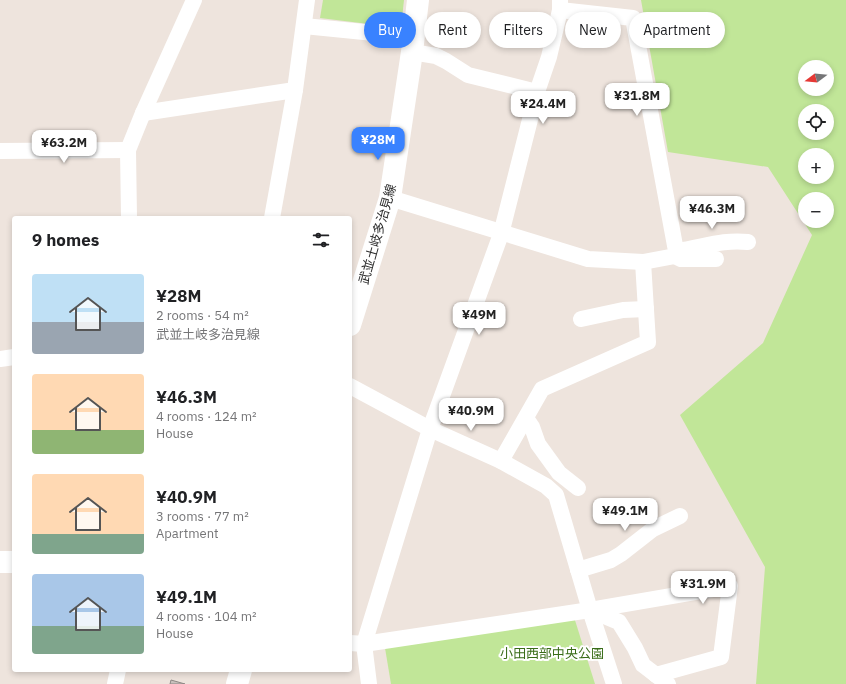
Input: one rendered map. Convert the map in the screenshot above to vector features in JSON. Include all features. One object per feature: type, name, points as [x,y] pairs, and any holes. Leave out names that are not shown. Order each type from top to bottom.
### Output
[{"type":"main road","name":"武並土岐多治見線","points":[[416,18],[418,0]]},
{"type":"main road","name":"武並土岐多治見線","points":[[352,319],[390,198],[412,48]]},
{"type":"main road","points":[[0,562],[12,562]]},
{"type":"main road","points":[[237,684],[241,672]]},
{"type":"street","points":[[129,216],[128,150],[194,0]]},
{"type":"street","points":[[272,216],[295,90],[307,0]]},
{"type":"street","points":[[369,684],[357,644],[430,429],[501,234],[537,92],[548,57],[560,5],[633,18],[675,253],[682,259],[716,259]]},
{"type":"street","points":[[304,26],[364,36]]},
{"type":"street","points":[[416,46],[446,61],[468,75],[537,92]]},
{"type":"street","points":[[143,113],[295,90]]},
{"type":"street","points":[[0,151],[128,150]]},
{"type":"street","points":[[390,198],[588,260],[643,262],[720,242],[733,240],[748,242]]},
{"type":"street","points":[[501,461],[542,389],[648,342],[643,262]]},
{"type":"street","points":[[581,319],[623,310],[646,309]]},
{"type":"street","points":[[0,359],[12,357]]},
{"type":"street","points":[[352,387],[430,429],[501,461],[546,486],[556,495],[590,610],[614,684]]},
{"type":"street","points":[[526,418],[532,427],[538,444],[559,473],[578,488]]},
{"type":"street","points":[[578,570],[611,560],[621,554],[653,528],[680,516]]},
{"type":"street","points":[[357,644],[590,610],[730,586],[721,657],[662,680],[643,665],[635,648],[619,622],[590,610]]},
{"type":"street","points":[[115,684],[118,672]]},
{"type":"green space","points":[[323,0],[404,0],[403,12],[364,12],[364,23],[320,18]]},
{"type":"green space","points":[[641,0],[846,0],[846,684],[756,684],[765,567],[680,415],[763,343],[812,235],[807,228],[834,228],[834,192],[798,192],[798,213],[768,167],[668,152],[650,48],[725,48],[725,12],[643,12]]},
{"type":"green space","name":"小田西部中央公園","points":[[574,617],[595,684],[391,684],[385,648]]},
{"type":"building","points":[[171,680],[185,684],[170,684]]}]
